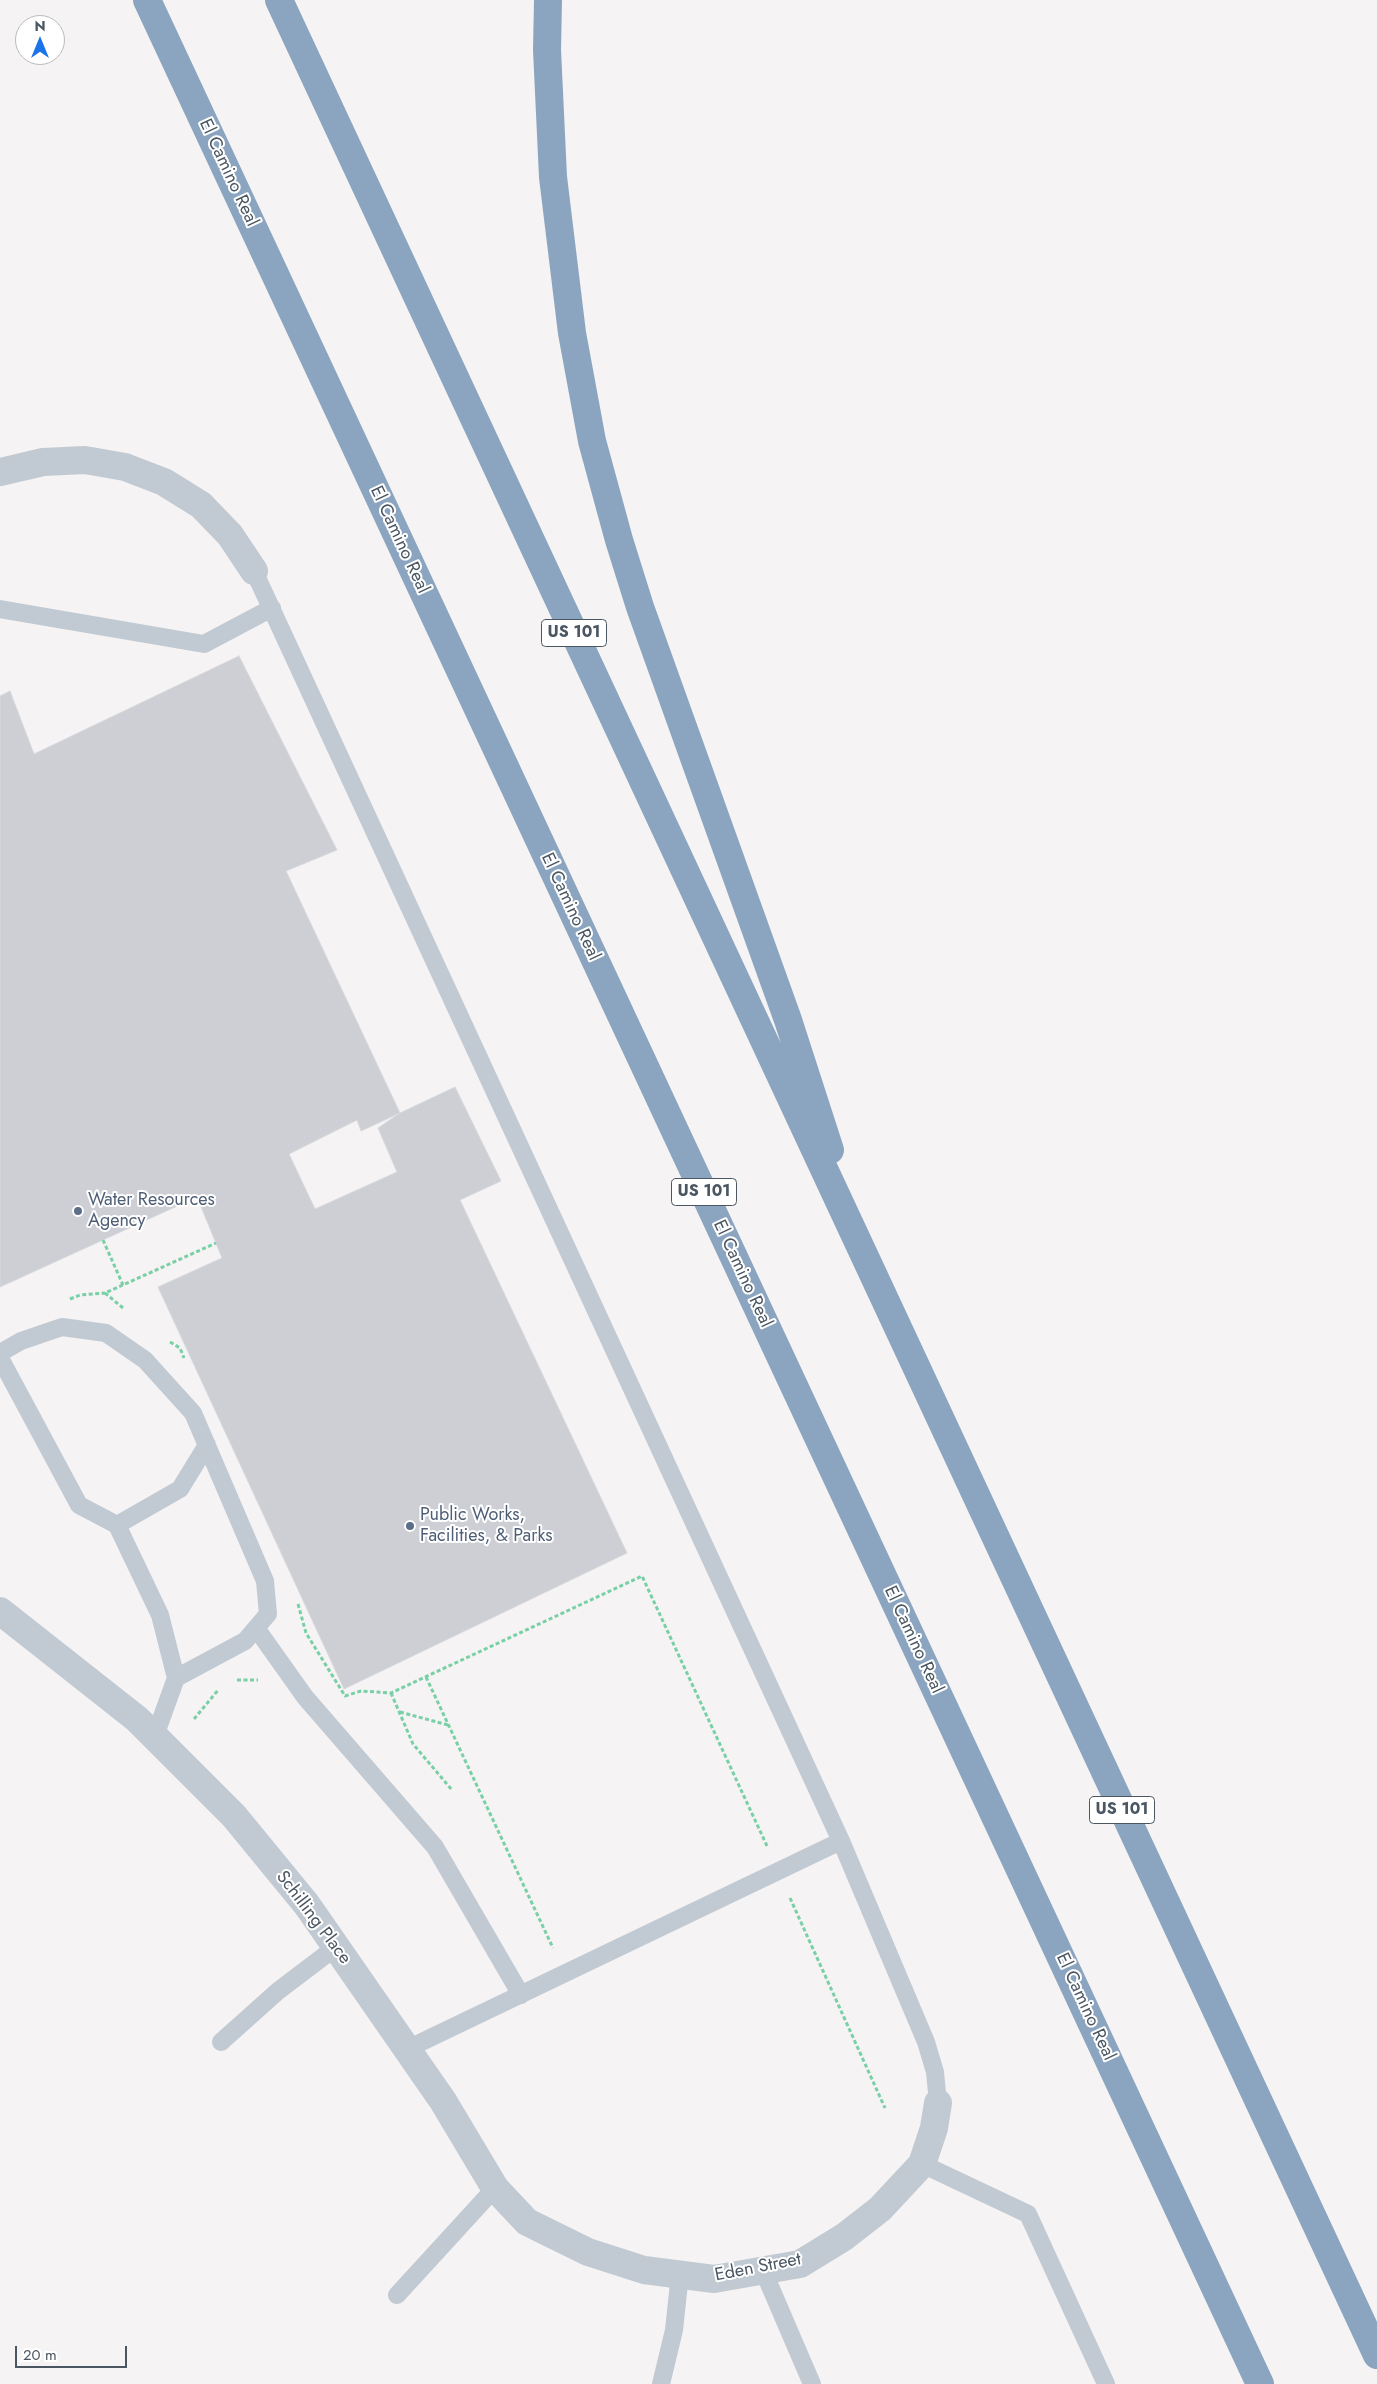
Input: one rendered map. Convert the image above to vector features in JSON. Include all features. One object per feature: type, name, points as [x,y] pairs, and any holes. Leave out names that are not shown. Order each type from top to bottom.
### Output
[{"type":"highway","name":"El Camino Real","points":[[147,0],[1260,2384]]},
{"type":"highway","name":"US 101","points":[[279,0],[1377,2355]]},
{"type":"highway","points":[[548,0],[547,50],[553,177],[572,333],[592,440],[619,540],[640,607],[788,1020],[868,1265]]},
{"type":"street","points":[[0,472],[43,462],[85,460],[125,467],[164,482],[201,505],[230,535],[254,571]]},
{"type":"street","name":"Schilling Place","points":[[1,1615],[137,1719],[234,1816],[307,1905],[443,2101],[495,2188],[527,2222],[588,2252]]},
{"type":"street","name":"Eden Street","points":[[588,2252],[644,2270],[714,2279],[800,2264],[844,2237],[880,2209],[922,2164],[934,2128],[938,2103]]},
{"type":"lane","points":[[254,571],[841,1841],[926,2042],[935,2072],[938,2103]]},
{"type":"lane","points":[[0,609],[204,644],[272,608]]},
{"type":"lane","points":[[0,1353],[21,1341],[62,1327],[106,1333],[145,1360],[193,1412],[265,1581],[268,1614],[245,1641],[176,1678]]},
{"type":"lane","points":[[0,1358],[79,1505],[117,1525],[160,1615],[176,1678],[155,1736]]},
{"type":"lane","points":[[117,1525],[180,1489],[207,1445]]},
{"type":"lane","points":[[256,1628],[305,1698],[435,1847],[521,1995]]},
{"type":"lane","points":[[407,2049],[841,1841]]},
{"type":"lane","points":[[221,2042],[278,1991],[336,1947]]},
{"type":"lane","points":[[922,2164],[1028,2214],[1106,2384]]},
{"type":"lane","points":[[396,2295],[495,2188]]},
{"type":"lane","points":[[763,2270],[812,2384]]},
{"type":"lane","points":[[661,2384],[674,2330],[680,2274]]},
{"type":"path","points":[[103,1240],[123,1285]]},
{"type":"path","points":[[125,1310],[105,1293],[216,1243]]},
{"type":"path","points":[[163,1337],[180,1348],[188,1366]]},
{"type":"path","points":[[297,1601],[306,1633],[345,1696],[361,1691],[391,1693],[642,1576],[767,1846]]},
{"type":"path","points":[[426,1677],[552,1944],[564,1974]]},
{"type":"path","points":[[231,1681],[258,1680]]},
{"type":"path","points":[[194,1719],[224,1683]]},
{"type":"path","points":[[391,1693],[413,1744],[452,1790]]},
{"type":"path","points":[[400,1712],[449,1725]]},
{"type":"path","points":[[788,1893],[885,2108]]},
{"type":"building","points":[[239,656],[337,850],[286,871],[400,1113],[455,1087],[501,1181],[460,1200],[627,1553],[344,1689],[158,1287],[222,1258],[197,1197],[0,1287],[0,696],[10,691],[34,754]],"holes":[[[400,1113],[378,1128],[397,1172],[315,1209],[289,1154],[357,1120],[361,1131]]]},
{"type":"place","name":"Water Resources Agency","points":[[78,1211]]},
{"type":"place","name":"Public Works, Facilities, & Parks","points":[[410,1526]]}]
